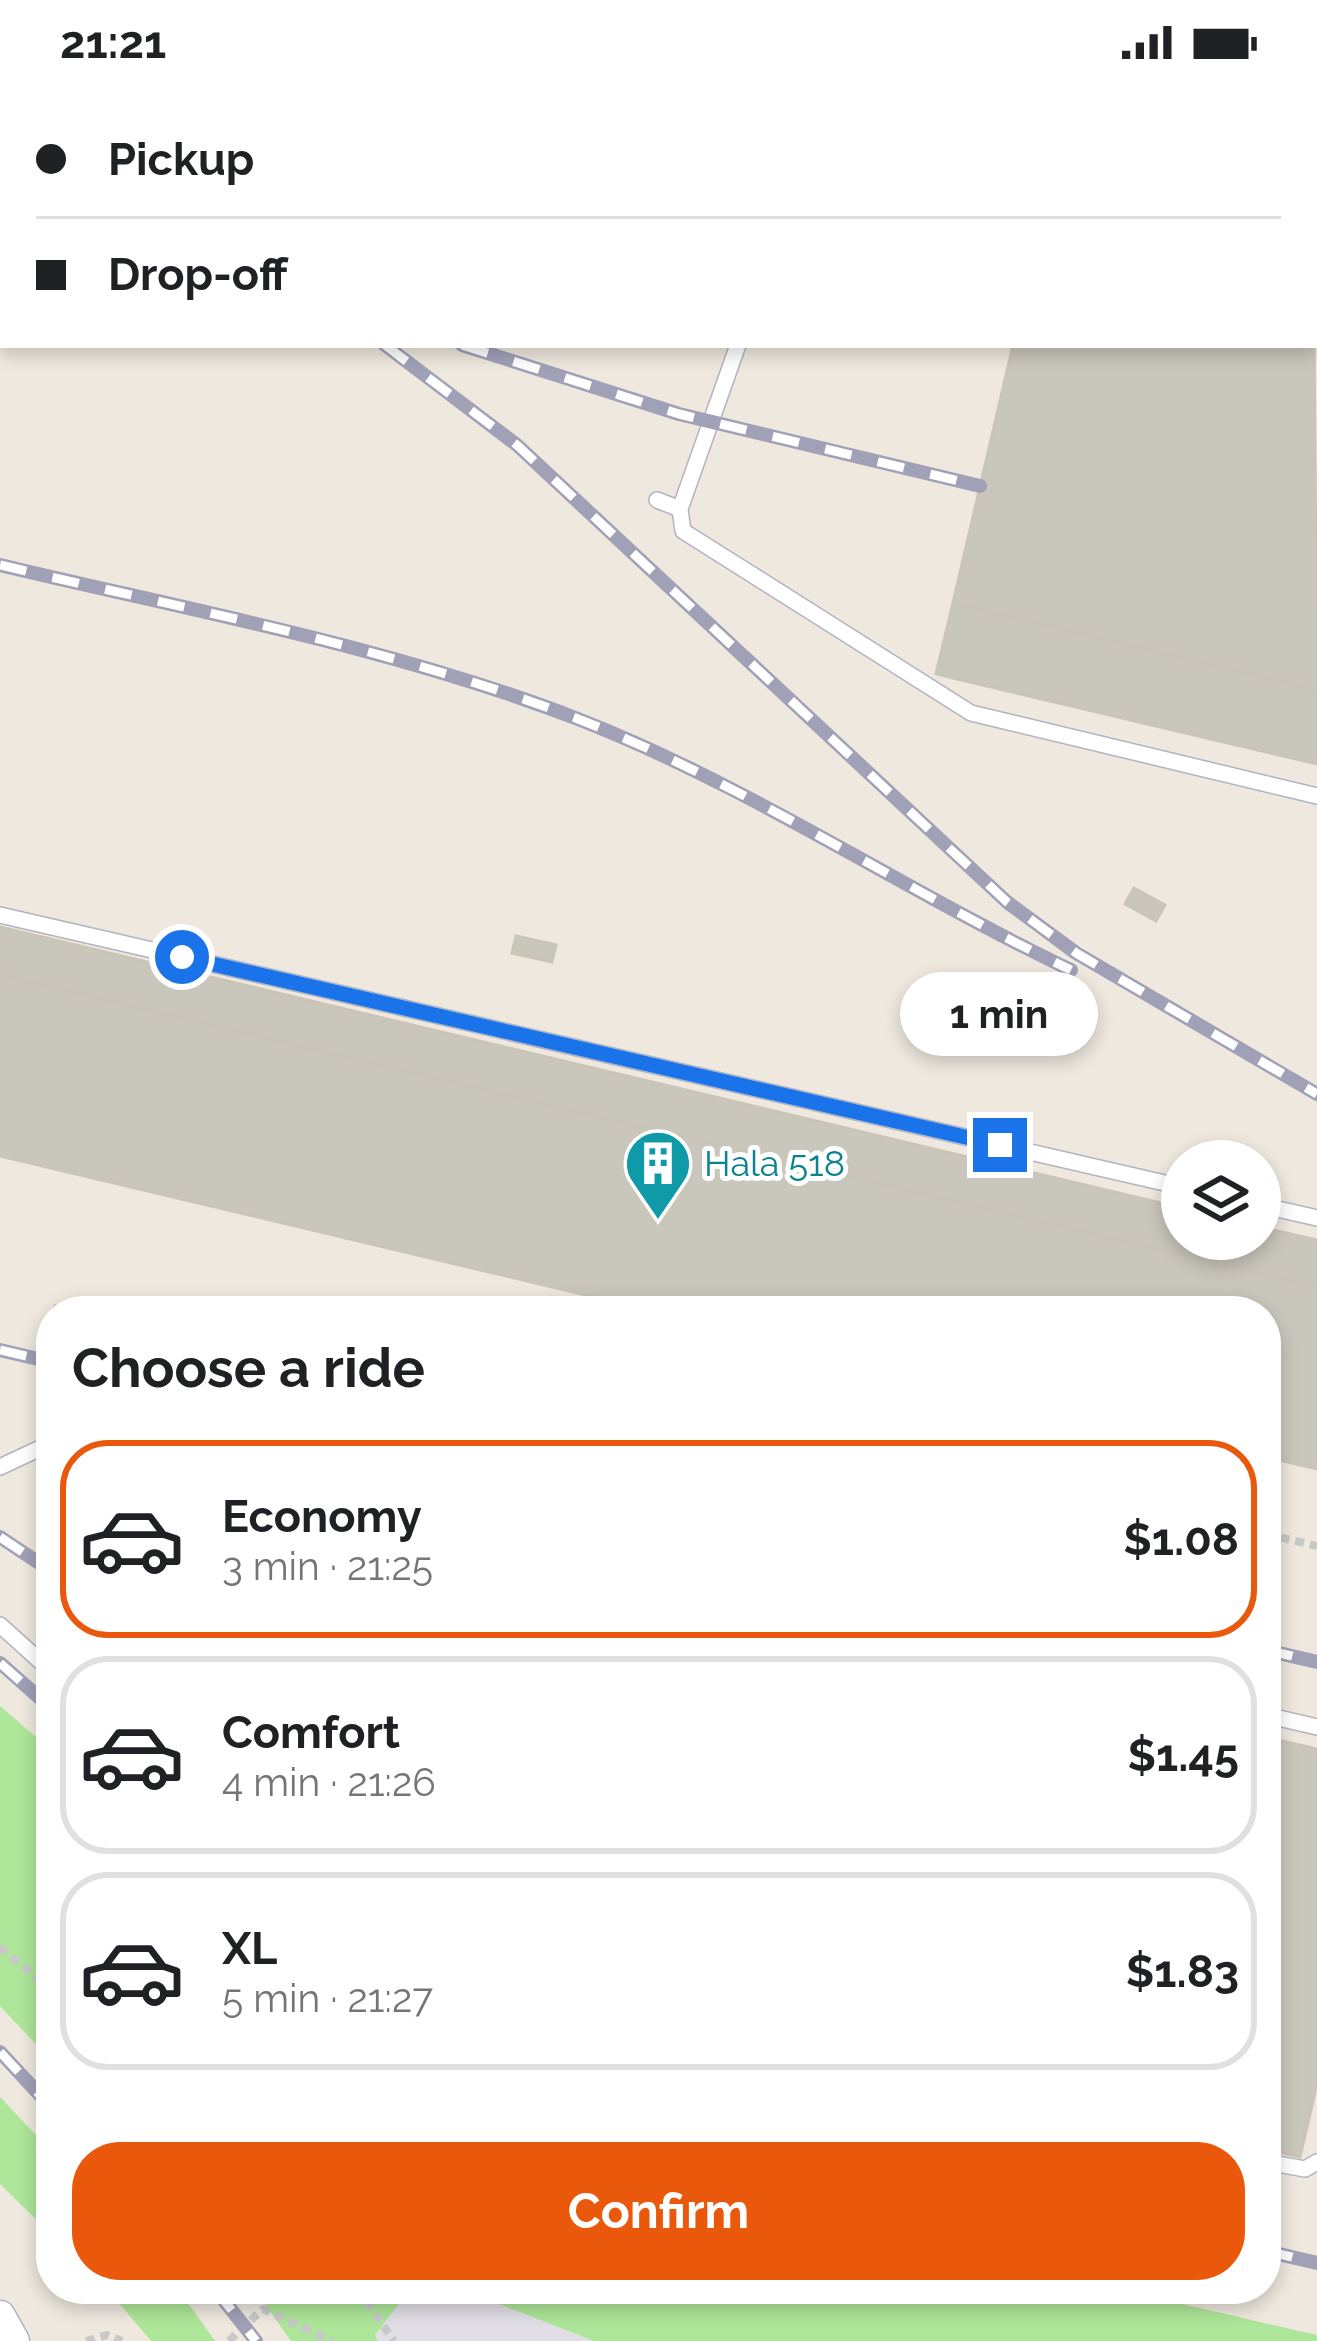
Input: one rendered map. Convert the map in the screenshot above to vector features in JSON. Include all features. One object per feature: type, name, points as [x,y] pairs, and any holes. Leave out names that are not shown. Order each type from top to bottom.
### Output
[{"type":"street","points":[[0,2316],[14,2341]]},
{"type":"lane","points":[[737,348],[680,509],[683,531],[970,713],[1317,796]]},
{"type":"lane","points":[[657,500],[680,509]]},
{"type":"lane","points":[[0,915],[1161,1182]]},
{"type":"lane","points":[[1281,1210],[1317,1218]]},
{"type":"lane","points":[[0,1467],[36,1450]]},
{"type":"lane","points":[[0,1625],[36,1657]]},
{"type":"lane","points":[[1281,1719],[1317,1727]]},
{"type":"lane","points":[[1281,2165],[1305,2169],[1317,2162]]},
{"type":"path","points":[[1281,1538],[1317,1546]]},
{"type":"path","points":[[0,1947],[36,1977]]},
{"type":"path","points":[[368,2304],[394,2341]]},
{"type":"path","points":[[229,2341],[263,2309],[332,2341]]},
{"type":"path","points":[[86,2341],[107,2335],[122,2341]]},
{"type":"shaded area","points":[[399,2304],[499,2304],[594,2341],[378,2341],[375,2335]]},
{"type":"green space","points":[[0,1706],[36,1737],[36,2044],[0,2006]]},
{"type":"green space","points":[[0,2097],[36,2135],[36,2219],[0,2184]]},
{"type":"green space","points":[[120,2304],[189,2304],[215,2341],[151,2341]]},
{"type":"green space","points":[[265,2304],[399,2304],[375,2335],[378,2341],[291,2341]]},
{"type":"green space","points":[[499,2304],[1182,2304],[1317,2335],[1317,2341],[594,2341]]},
{"type":"building","points":[[1012,348],[1314,348],[1317,690],[953,603]]},
{"type":"building","points":[[953,603],[1317,690],[1317,764],[936,674]]},
{"type":"building","points":[[1134,888],[1165,905],[1156,921],[1125,904]]},
{"type":"building","points":[[0,927],[1161,1203],[1161,1250],[0,975]]},
{"type":"building","points":[[516,936],[556,945],[552,962],[512,953]]},
{"type":"building","name":"Hala 518","points":[[0,975],[1161,1250],[1161,1260],[1203,1260],[1317,1287],[1317,1469],[1281,1461],[1281,1296],[590,1296],[0,1156]]},
{"type":"building","points":[[1281,1232],[1317,1240],[1317,1287],[1203,1260],[1281,1260]]},
{"type":"building","points":[[1281,1741],[1317,1749],[1317,2084],[1300,2157],[1281,2153]]},
{"type":"railway","points":[[389,348],[517,445],[1007,902],[1076,953],[1317,1094]]},
{"type":"railway","points":[[471,348],[679,414],[980,486]]},
{"type":"railway","points":[[0,565],[364,651],[578,719],[704,775],[1071,970]]},
{"type":"railway","points":[[0,1350],[36,1358]]},
{"type":"railway","points":[[0,1537],[36,1561]]},
{"type":"railway","points":[[1281,1654],[1317,1662]]},
{"type":"railway","points":[[0,1663],[36,1695]]},
{"type":"railway","points":[[0,2052],[36,2091]]},
{"type":"railway","points":[[1281,2255],[1317,2263]]},
{"type":"railway","points":[[227,2304],[256,2341]]},
{"type":"place","name":"Hala 518","points":[[658,1222]]},
{"type":"route","points":[[182,957],[1000,1145]]}]
